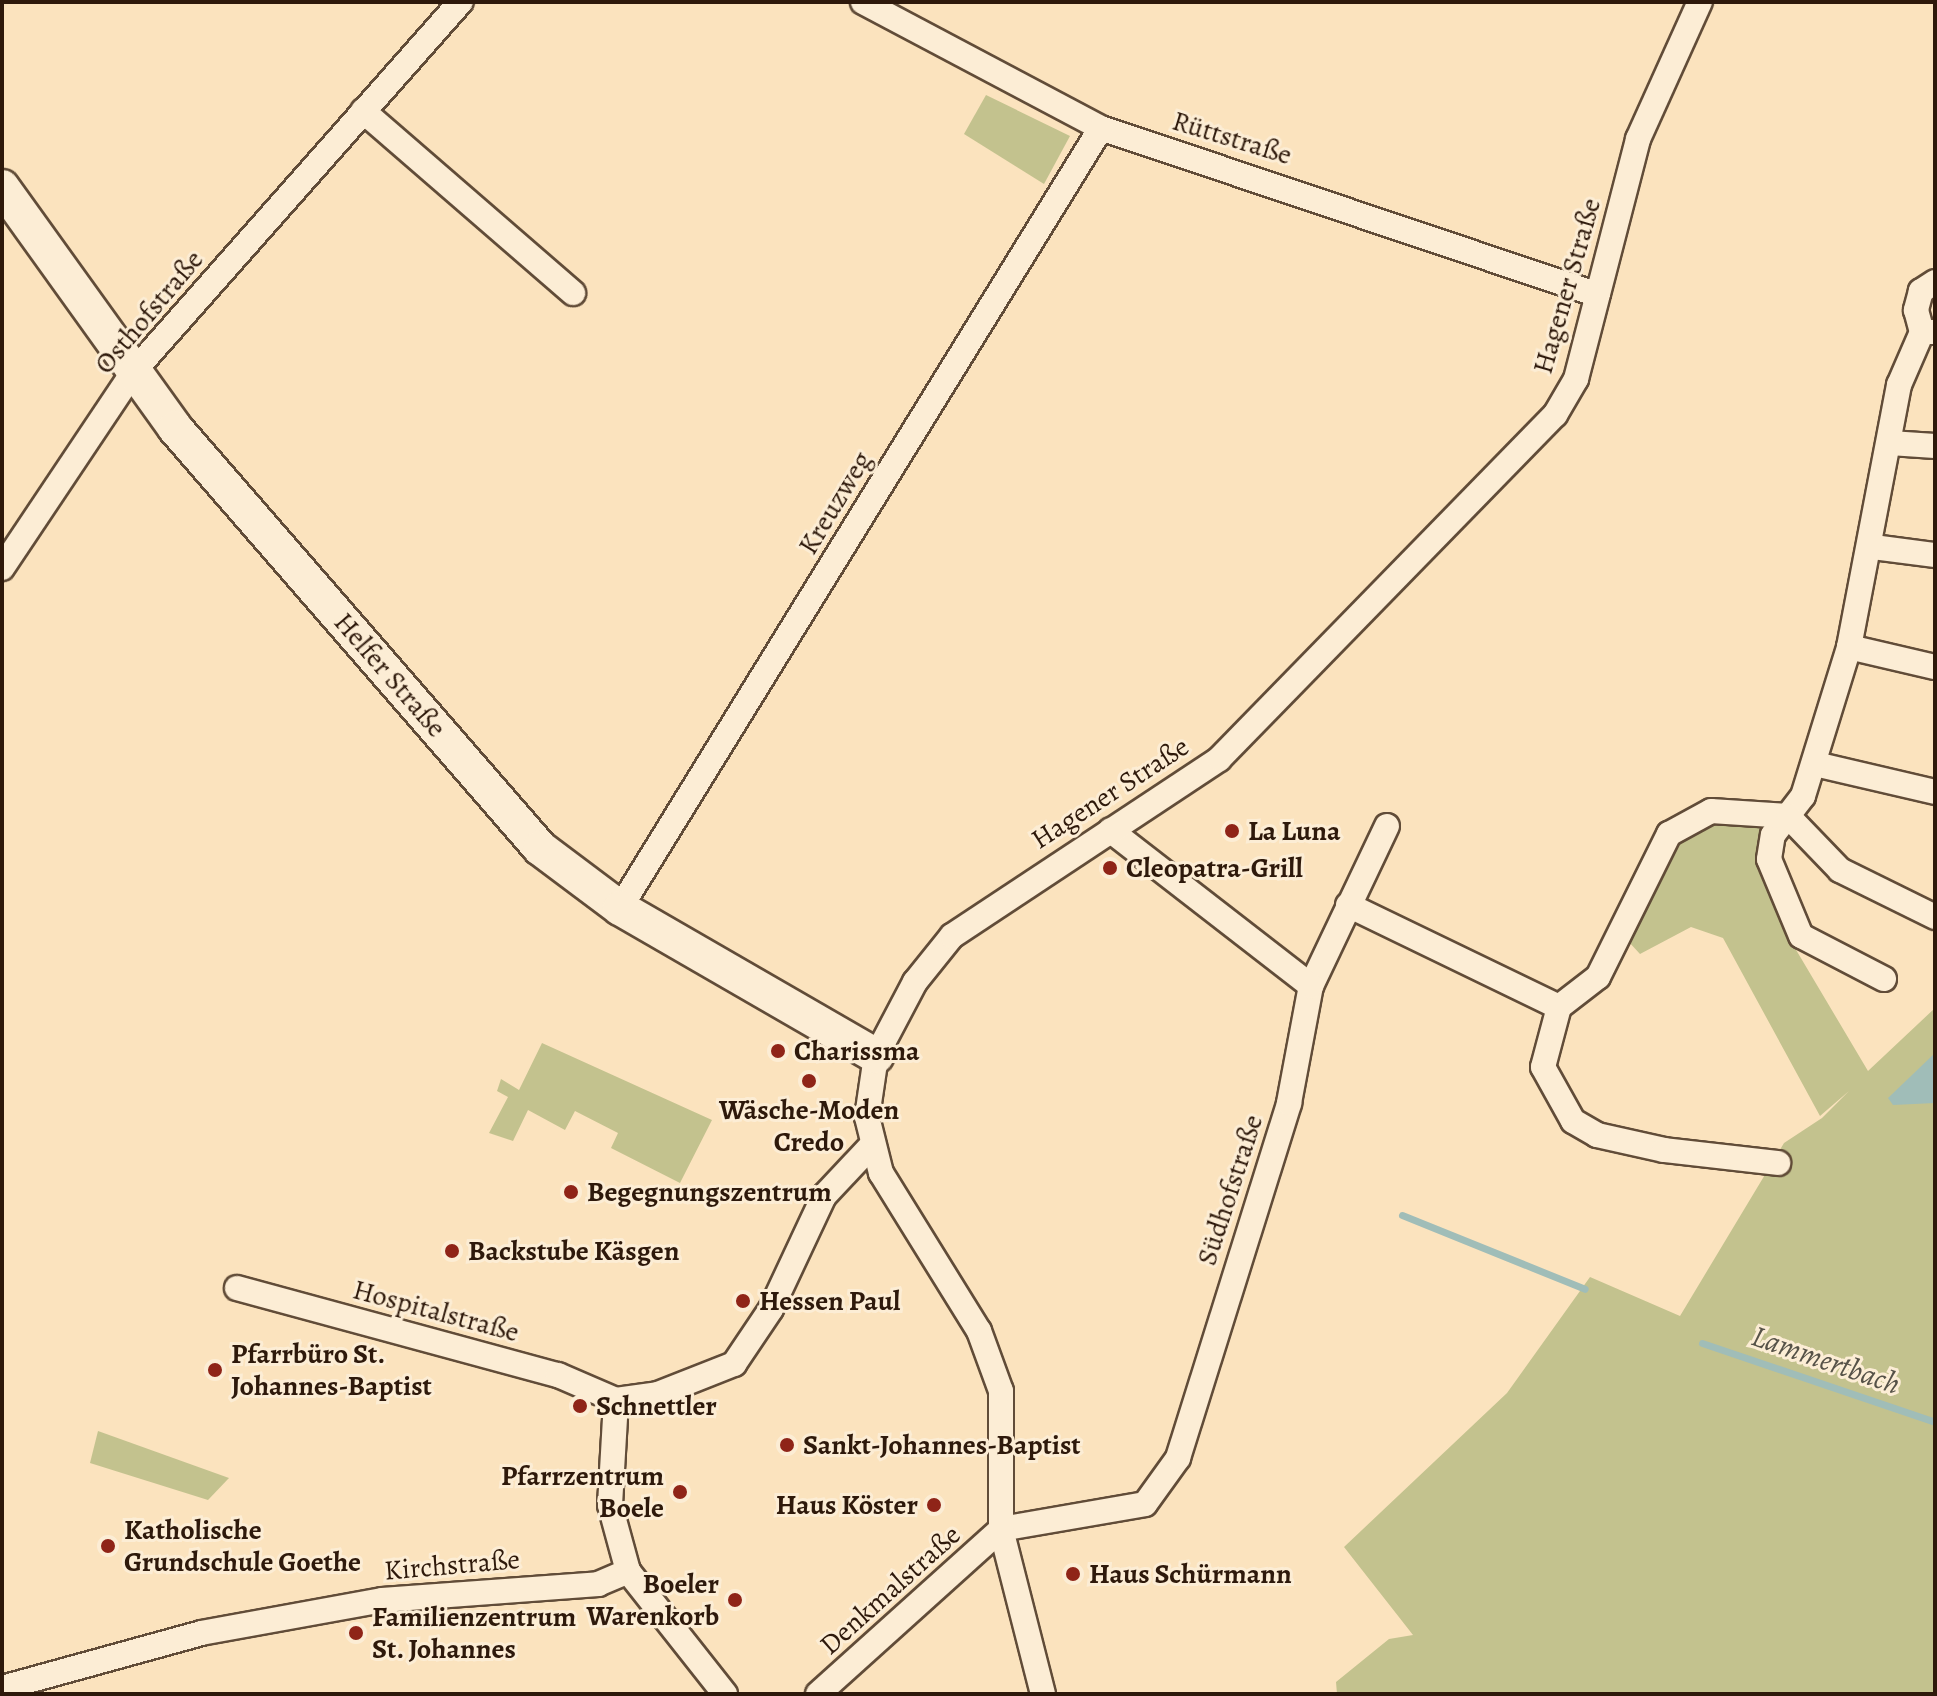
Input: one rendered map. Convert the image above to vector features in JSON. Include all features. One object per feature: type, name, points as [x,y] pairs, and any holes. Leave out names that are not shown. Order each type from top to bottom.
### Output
[{"type":"street","name":"Osthofstraße","points":[[2,568],[134,371],[461,2]]},
{"type":"street","name":"Rüttstraße","points":[[863,2],[1101,128],[1598,295]]},
{"type":"street","name":"Hagener Straße","points":[[1043,1694],[1001,1529],[1001,1391],[979,1331],[871,1146],[867,1117],[876,1056],[915,982],[952,936],[1219,759],[1555,415],[1576,379],[1638,139],[1700,2]]},
{"type":"street","points":[[363,111],[573,293]]},
{"type":"street","name":"Kreuzweg","points":[[620,908],[1101,128]]},
{"type":"street","name":"Helfer Straße","points":[[2,187],[175,428],[540,848],[620,908],[876,1056]]},
{"type":"street","points":[[1884,979],[1801,936],[1769,859],[1773,835],[1788,816],[1815,764],[1849,647],[1873,547],[1899,385],[1928,332],[1917,300],[1935,282]]},
{"type":"street","points":[[1890,443],[1935,446]]},
{"type":"street","points":[[1873,547],[1935,555]]},
{"type":"street","points":[[1849,647],[1935,667]]},
{"type":"street","points":[[1815,764],[1935,792]]},
{"type":"street","points":[[1778,1163],[1664,1150],[1597,1135],[1573,1121],[1543,1067],[1559,1007],[1598,977],[1659,852],[1683,822],[1737,809],[1788,816],[1840,870],[1935,917]]},
{"type":"street","name":"Südhofstraße","points":[[1001,1529],[1126,1510],[1159,1493],[1178,1458],[1289,1103],[1311,986],[1387,826]]},
{"type":"street","points":[[1110,830],[1311,986]]},
{"type":"street","points":[[1348,905],[1559,1007]]},
{"type":"street","points":[[725,1694],[628,1571],[610,1505],[616,1400],[658,1394],[734,1364],[771,1309],[824,1196],[871,1146]]},
{"type":"street","name":"Hospitalstraße","points":[[237,1288],[558,1375],[616,1400]]},
{"type":"street","name":"Denkmalstraße","points":[[818,1694],[1001,1529]]},
{"type":"street","name":"Kirchstraße","points":[[2,1688],[201,1633],[382,1600],[598,1584],[628,1571]]},
{"type":"shaded area","points":[[986,95],[1070,136],[1044,184],[964,134]]},
{"type":"shaded area","points":[[1719,820],[1764,829],[1789,938],[1868,1071],[1935,1008],[1935,1694],[1337,1694],[1336,1682],[1389,1639],[1413,1635],[1344,1547],[1507,1393],[1590,1277],[1680,1316],[1784,1143],[1822,1118],[1849,1091],[1820,1116],[1723,938],[1691,927],[1640,954],[1628,941],[1679,839]]},
{"type":"shaded area","points":[[542,1043],[712,1120],[680,1183],[611,1148],[618,1133],[575,1111],[565,1130],[528,1110],[513,1141],[489,1133],[508,1097],[497,1091],[501,1079],[519,1090]]},
{"type":"shaded area","points":[[98,1431],[229,1478],[208,1500],[90,1463]]},
{"type":"water","points":[[1935,1053],[1935,1103],[1893,1105],[1888,1098]]},
{"type":"waterway","name":"Lammertbach","points":[[1402,1215],[1585,1289]]},
{"type":"waterway","name":"Lammertbach","points":[[1702,1343],[1935,1422]]},
{"type":"place","name":"La Luna","points":[[1232,831]]},
{"type":"place","name":"Cleopatra-Grill","points":[[1110,868]]},
{"type":"place","name":"Charissma","points":[[778,1051]]},
{"type":"place","name":"Wäsche-Moden Credo","points":[[809,1081]]},
{"type":"place","name":"Begegnungszentrum","points":[[571,1192]]},
{"type":"place","name":"Backstube Käsgen","points":[[452,1251]]},
{"type":"place","name":"Hessen Paul","points":[[743,1301]]},
{"type":"place","name":"Pfarrbüro St. Johannes-Baptist","points":[[215,1370]]},
{"type":"place","name":"Schnettler","points":[[580,1406]]},
{"type":"place","name":"Sankt-Johannes-Baptist","points":[[787,1445]]},
{"type":"place","name":"Pfarrzentrum Boele","points":[[680,1492]]},
{"type":"place","name":"Haus Köster","points":[[934,1505]]},
{"type":"place","name":"Katholische Grundschule Goethe","points":[[108,1546]]},
{"type":"place","name":"Haus Schürmann","points":[[1073,1574]]},
{"type":"place","name":"Boeler Warenkorb","points":[[735,1600]]},
{"type":"place","name":"Familienzentrum St. Johannes","points":[[356,1633]]}]
